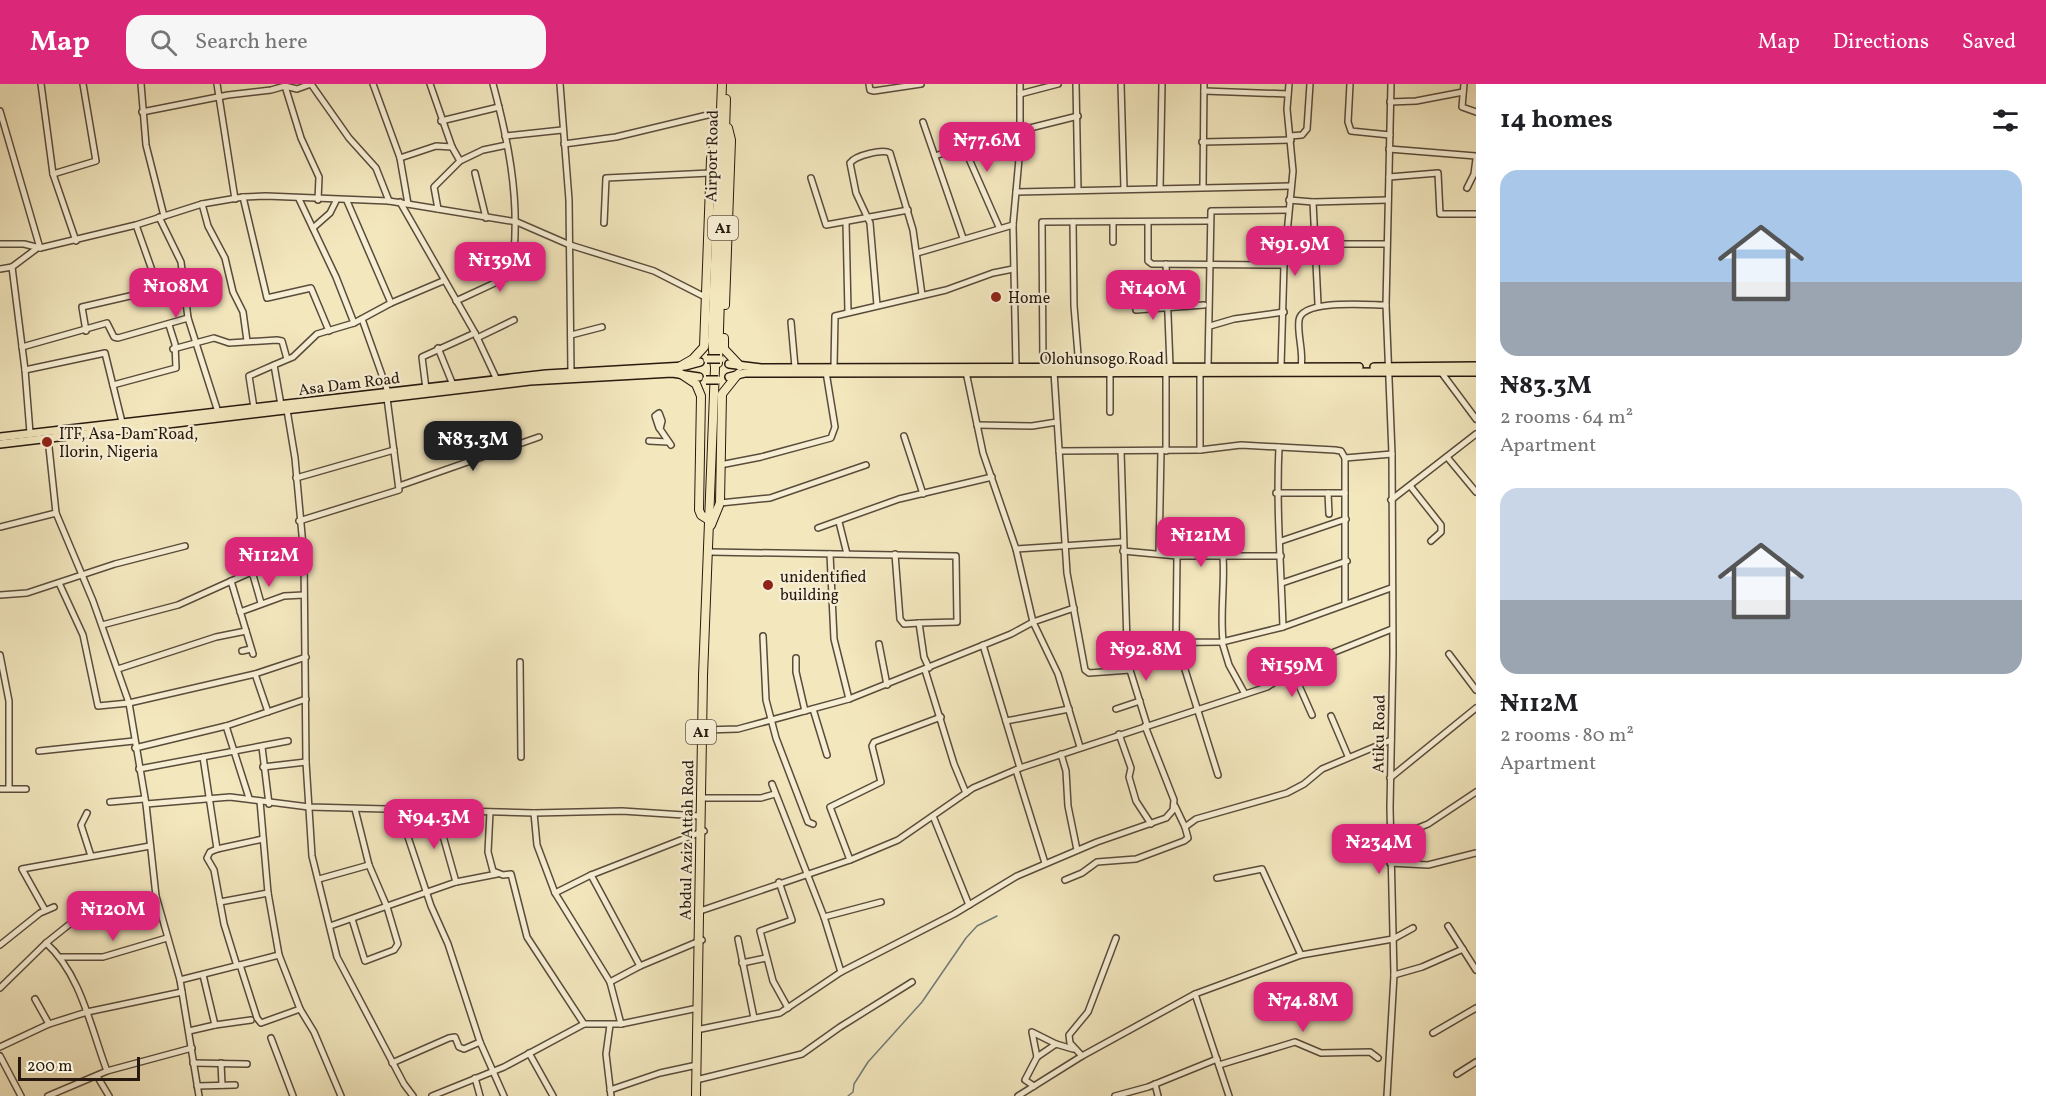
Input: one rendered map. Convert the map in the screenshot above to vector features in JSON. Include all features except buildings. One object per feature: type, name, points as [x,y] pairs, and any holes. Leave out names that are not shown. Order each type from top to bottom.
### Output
[{"type":"highway","name":"Airport Road","points":[[720,375],[714,360],[724,84]]},
{"type":"highway","name":"Airport Road","points":[[720,375],[722,117]]},
{"type":"highway","points":[[701,396],[696,384],[680,370],[704,347],[710,173],[722,117]]},
{"type":"highway","points":[[722,117],[731,140],[724,349],[739,370],[722,394]]},
{"type":"highway","points":[[704,347],[714,360],[724,349]]},
{"type":"highway","points":[[703,379],[699,510],[701,515],[710,522],[720,503],[722,394],[720,375]]},
{"type":"highway","name":"Abdul Aziz Attah Road","points":[[698,1096],[701,1029],[700,940],[703,910],[702,832],[699,816],[710,522],[720,375]]},
{"type":"highway","name":"Abdul Aziz Attah Road","points":[[698,1096],[698,1008],[710,522]]},
{"type":"main road","name":"Olohunsogo Road","points":[[714,360],[739,370],[826,372],[1016,366],[1168,369],[1200,372],[1390,370],[1476,366]]},
{"type":"main road","name":"Asa Dam Road","points":[[0,438],[48,438],[122,422],[281,405],[680,370],[714,360]]},
{"type":"main road","points":[[703,379],[697,369],[714,360],[731,371],[720,375]]},
{"type":"main road","name":"Olohunsogo Road","points":[[703,379],[739,370],[834,366],[966,372],[1110,372],[1208,366],[1476,372]]},
{"type":"main road","name":"Asa Dam Road","points":[[416,392],[453,385],[571,372],[680,370],[703,379]]},
{"type":"main road","name":"Asa Dam Road","points":[[0,438],[30,433],[85,431],[288,410],[387,395]]},
{"type":"street","points":[[41,84],[53,174],[76,241]]},
{"type":"street","points":[[53,174],[96,161],[83,84]]},
{"type":"street","points":[[141,84],[146,145],[162,217],[181,262],[188,318],[218,412]]},
{"type":"street","points":[[217,84],[235,199]]},
{"type":"street","points":[[142,112],[285,86],[297,89],[311,84],[349,138],[376,168],[388,201]]},
{"type":"street","points":[[373,84],[400,158],[408,204]]},
{"type":"street","points":[[430,84],[441,121],[460,161]]},
{"type":"street","points":[[493,84],[513,170],[517,222],[514,252]]},
{"type":"street","points":[[560,84],[569,200],[571,372]]},
{"type":"street","points":[[869,84],[870,90],[874,92],[921,84]]},
{"type":"street","points":[[1016,366],[1013,225],[1020,148],[1018,131],[1020,84]]},
{"type":"street","points":[[1020,94],[1058,84]]},
{"type":"street","points":[[1076,84],[1078,190]]},
{"type":"street","points":[[1121,84],[1124,189]]},
{"type":"street","points":[[1160,188],[1162,84]]},
{"type":"street","points":[[1281,366],[1284,265],[1293,171],[1289,84]]},
{"type":"street","points":[[1202,142],[1290,138],[1302,135],[1307,129],[1310,84]]},
{"type":"street","points":[[1350,84],[1348,122],[1351,131],[1390,135]]},
{"type":"street","name":"Atiku Road","points":[[1387,1096],[1394,975],[1390,863],[1392,454],[1386,305],[1391,84]]},
{"type":"street","points":[[1464,84],[1462,107],[1476,112]]},
{"type":"street","points":[[285,86],[301,138],[319,177],[318,200]]},
{"type":"street","points":[[1203,186],[1204,87],[1288,94]]},
{"type":"street","points":[[1390,102],[1416,101],[1463,92]]},
{"type":"street","points":[[441,121],[499,107]]},
{"type":"street","points":[[0,111],[38,249]]},
{"type":"street","points":[[1018,131],[1078,116]]},
{"type":"street","points":[[564,144],[722,117]]},
{"type":"street","points":[[923,122],[963,238]]},
{"type":"street","points":[[955,127],[999,227]]},
{"type":"street","points":[[506,136],[562,130]]},
{"type":"street","points":[[438,209],[434,187],[460,161],[483,150],[507,145]]},
{"type":"street","points":[[400,158],[436,146],[452,147]]},
{"type":"street","points":[[935,156],[964,146]]},
{"type":"street","points":[[1389,149],[1476,157],[1474,174],[1467,188]]},
{"type":"street","points":[[878,306],[869,218],[856,193],[850,163],[854,159],[888,150],[908,210],[917,253],[922,295]]},
{"type":"street","points":[[476,173],[486,218]]},
{"type":"street","points":[[604,223],[603,181],[606,178],[710,173]]},
{"type":"street","points":[[1389,177],[1438,173],[1440,214],[1476,214]]},
{"type":"street","points":[[811,178],[824,222],[829,225],[908,210]]},
{"type":"street","points":[[1016,192],[1203,186],[1290,186]]},
{"type":"street","points":[[0,269],[12,267],[38,249],[136,225],[202,204],[243,197],[266,196],[336,201],[388,201],[517,222],[570,245],[654,271],[707,298]]},
{"type":"street","points":[[243,197],[267,298],[311,288],[329,331]]},
{"type":"street","points":[[299,199],[354,323]]},
{"type":"street","points":[[1289,200],[1313,202],[1388,200]]},
{"type":"street","points":[[313,228],[330,213],[336,201]]},
{"type":"street","points":[[347,201],[390,303]]},
{"type":"street","points":[[400,202],[476,336],[497,380]]},
{"type":"street","points":[[1313,202],[1318,304]]},
{"type":"street","points":[[202,204],[208,226],[225,258],[233,292],[243,312],[247,341]]},
{"type":"street","points":[[1208,366],[1209,221],[1211,211],[1288,210]]},
{"type":"street","points":[[1043,366],[1042,222],[1209,221]]},
{"type":"street","points":[[846,222],[848,312]]},
{"type":"street","points":[[1072,222],[1074,306],[1079,367]]},
{"type":"street","points":[[1113,223],[1113,242]]},
{"type":"street","points":[[1148,223],[1148,261],[1152,264],[1284,265]]},
{"type":"street","points":[[136,225],[159,290]]},
{"type":"street","points":[[917,253],[999,227],[1013,225]]},
{"type":"street","points":[[0,244],[24,244],[38,249]]},
{"type":"street","points":[[1315,244],[1387,244]]},
{"type":"street","points":[[1159,554],[1168,369],[1166,264]]},
{"type":"street","points":[[12,267],[25,370],[30,433]]},
{"type":"street","points":[[456,301],[512,274],[539,268]]},
{"type":"street","points":[[834,366],[835,316],[922,295],[1013,269]]},
{"type":"street","points":[[254,408],[249,376],[293,357],[311,338],[362,320],[390,303],[443,281]]},
{"type":"street","points":[[86,331],[82,307],[182,284]]},
{"type":"street","points":[[1301,367],[1299,320],[1304,312],[1318,304],[1386,305]]},
{"type":"street","points":[[1137,310],[1204,305]]},
{"type":"street","points":[[1210,326],[1234,319],[1284,312]]},
{"type":"street","points":[[22,346],[86,331],[109,323],[114,337],[118,338],[188,318]]},
{"type":"street","points":[[299,520],[398,492],[387,395],[362,320]]},
{"type":"street","points":[[426,390],[422,357],[438,348],[476,336],[514,320]]},
{"type":"street","points":[[791,322],[795,368]]},
{"type":"street","points":[[113,385],[176,368],[173,349],[175,344],[169,325]]},
{"type":"street","points":[[571,335],[602,327]]},
{"type":"street","points":[[173,349],[218,338],[229,343],[282,341],[287,359]]},
{"type":"street","points":[[438,348],[453,385]]},
{"type":"street","points":[[25,370],[105,353],[122,422]]},
{"type":"street","points":[[274,365],[281,405]]},
{"type":"street","points":[[720,465],[761,458],[831,438],[835,427],[826,372]]},
{"type":"street","points":[[966,372],[976,425],[1016,549],[1033,622],[1058,674],[1080,747]]},
{"type":"street","points":[[1054,372],[1064,544],[1087,672],[1130,670]]},
{"type":"street","points":[[1110,372],[1110,412]]},
{"type":"street","points":[[1200,372],[1200,450]]},
{"type":"street","points":[[1441,372],[1476,419]]},
{"type":"street","points":[[288,410],[304,557],[306,762],[312,856],[334,946],[342,969],[392,1063],[413,1096]]},
{"type":"street","points":[[976,425],[1032,426],[1057,422]]},
{"type":"street","points":[[649,441],[669,444],[660,429]]},
{"type":"street","points":[[1391,500],[1411,487],[1476,434]]},
{"type":"street","points":[[904,436],[923,494]]},
{"type":"street","points":[[399,486],[539,437]]},
{"type":"street","points":[[48,438],[56,513],[102,625],[129,703],[145,801],[156,896],[180,980],[198,1096]]},
{"type":"street","points":[[1059,451],[1200,450],[1241,445],[1341,451],[1345,458],[1346,602]]},
{"type":"street","points":[[1279,447],[1276,493],[1281,541],[1283,627]]},
{"type":"street","points":[[296,478],[394,450]]},
{"type":"street","points":[[1065,880],[1082,873],[1097,862],[1136,859],[1187,840],[1185,827],[1175,806],[1146,725],[1130,670],[1122,542],[1121,451]]},
{"type":"street","points":[[1345,458],[1392,454]]},
{"type":"street","points":[[1447,457],[1476,492]]},
{"type":"street","points":[[720,503],[770,498],[866,465]]},
{"type":"street","points":[[818,528],[839,522],[867,509],[992,477]]},
{"type":"street","points":[[1411,487],[1442,525],[1441,532],[1431,541]]},
{"type":"street","points":[[1276,493],[1345,493]]},
{"type":"street","points":[[1329,493],[1329,514]]},
{"type":"street","points":[[0,527],[56,513]]},
{"type":"street","points":[[1281,541],[1346,519]]},
{"type":"street","points":[[839,522],[847,555]]},
{"type":"street","points":[[1016,549],[1064,544],[1122,542]]},
{"type":"street","points":[[0,595],[27,593],[80,574],[185,546]]},
{"type":"street","points":[[1123,551],[1177,556],[1281,556]]},
{"type":"street","points":[[710,552],[830,555],[895,554],[952,555],[958,559],[957,622],[904,624],[900,619],[895,554]]},
{"type":"street","points":[[830,555],[834,639],[849,699]]},
{"type":"street","points":[[1177,556],[1176,640],[1218,775]]},
{"type":"street","points":[[1224,556],[1222,642],[1229,665],[1245,694]]},
{"type":"street","points":[[1282,583],[1347,561]]},
{"type":"street","points":[[102,625],[178,605],[249,573],[253,575],[261,603]]},
{"type":"street","points":[[231,581],[252,652],[242,651]]},
{"type":"street","points":[[59,583],[83,635],[98,706],[129,703],[255,674],[306,657]]},
{"type":"street","points":[[1127,643],[1176,640],[1222,642],[1283,627],[1346,602],[1391,588]]},
{"type":"street","points":[[240,612],[284,596],[304,595]]},
{"type":"street","points":[[704,730],[738,729],[849,699],[927,669],[1033,622],[1074,608]]},
{"type":"street","points":[[919,623],[927,669],[954,764],[966,793]]},
{"type":"street","points":[[703,910],[779,882],[850,860],[906,836],[966,793],[1018,769],[1267,687],[1307,663],[1392,629]]},
{"type":"street","points":[[118,669],[216,637],[246,631]]},
{"type":"street","points":[[763,636],[764,690],[771,721],[808,822],[813,824]]},
{"type":"street","points":[[879,644],[887,685]]},
{"type":"street","points":[[983,645],[1045,863]]},
{"type":"street","points":[[1449,654],[1476,690]]},
{"type":"street","points":[[0,655],[9,700],[9,788]]},
{"type":"street","points":[[796,658],[796,672],[805,711]]},
{"type":"street","points":[[520,662],[520,757]]},
{"type":"street","points":[[1293,672],[1312,715]]},
{"type":"street","points":[[255,674],[268,712]]},
{"type":"street","points":[[39,751],[135,745],[226,726],[306,699]]},
{"type":"street","points":[[1116,709],[1140,701]]},
{"type":"street","points":[[1390,778],[1476,708]]},
{"type":"street","points":[[813,709],[827,755]]},
{"type":"street","points":[[1006,721],[1069,709]]},
{"type":"street","points":[[1331,716],[1348,756]]},
{"type":"street","points":[[850,860],[830,807],[881,782],[872,744],[941,717]]},
{"type":"street","points":[[226,726],[232,751],[237,757],[249,798]]},
{"type":"street","points":[[1119,734],[1131,768],[1129,777],[1136,801],[1151,824]]},
{"type":"street","points":[[1185,827],[1205,816],[1287,793],[1304,784],[1322,769],[1348,756],[1391,740]]},
{"type":"street","points":[[139,770],[288,741]]},
{"type":"street","points":[[262,747],[269,804]]},
{"type":"street","points":[[1061,754],[1077,850]]},
{"type":"street","points":[[203,758],[217,849]]},
{"type":"street","points":[[263,767],[306,762]]},
{"type":"street","points":[[772,784],[824,917],[841,972]]},
{"type":"street","points":[[0,789],[26,789]]},
{"type":"street","points":[[1390,839],[1428,824],[1476,792]]},
{"type":"street","points":[[704,798],[761,798],[775,794]]},
{"type":"street","points":[[110,802],[210,797],[249,798],[269,804],[356,809],[534,813],[622,811],[699,816]]},
{"type":"street","points":[[260,801],[268,893],[279,955],[300,1009],[314,1032],[341,1096]]},
{"type":"street","points":[[701,1029],[780,1013],[841,972],[924,929],[1017,876],[1077,850],[1166,818],[1175,806]]},
{"type":"street","points":[[352,919],[363,958],[369,962],[394,950],[398,944],[387,907],[369,865],[356,809]]},
{"type":"street","points":[[399,810],[426,892],[448,944],[480,1041],[504,1096]]},
{"type":"street","points":[[436,811],[456,882]]},
{"type":"street","points":[[490,812],[488,852],[496,874]]},
{"type":"street","points":[[87,813],[81,825],[91,856]]},
{"type":"street","points":[[534,813],[537,845],[555,893],[610,982],[621,1024]]},
{"type":"street","points":[[933,816],[969,904]]},
{"type":"street","points":[[555,893],[591,875],[645,857],[702,832]]},
{"type":"street","points":[[263,839],[217,849],[210,852],[207,858],[214,870],[220,902],[256,1018],[261,1023],[300,1009]]},
{"type":"street","points":[[45,910],[22,869],[150,846]]},
{"type":"street","points":[[1390,863],[1428,865],[1476,853]]},
{"type":"street","points":[[319,879],[369,865]]},
{"type":"street","points":[[1217,878],[1262,869],[1301,955]]},
{"type":"street","points":[[330,926],[456,882],[496,874],[511,874],[527,937],[584,1024]]},
{"type":"street","points":[[591,875],[640,966]]},
{"type":"street","points":[[779,882],[792,920],[760,930],[773,981],[788,1008]]},
{"type":"street","points":[[220,902],[268,893]]},
{"type":"street","points":[[0,988],[46,943],[91,910],[156,896]]},
{"type":"street","points":[[824,917],[881,902]]},
{"type":"street","points":[[0,945],[45,910],[54,907]]},
{"type":"street","points":[[1448,926],[1476,970]]},
{"type":"street","points":[[1018,1096],[1082,1056],[1195,994],[1301,955],[1393,939],[1413,928]]},
{"type":"street","points":[[61,957],[102,957],[167,938]]},
{"type":"street","points":[[1082,1056],[1070,1043],[1069,1035],[1088,1012],[1116,938]]},
{"type":"street","points":[[738,939],[754,1018]]},
{"type":"street","points":[[610,982],[640,966],[700,940]]},
{"type":"street","points":[[46,943],[61,957],[87,1012],[107,1071]]},
{"type":"street","points":[[1394,975],[1422,968],[1464,949]]},
{"type":"street","points":[[180,980],[279,955]]},
{"type":"street","points":[[742,963],[766,958]]},
{"type":"street","points":[[203,975],[215,1025]]},
{"type":"street","points":[[700,1079],[802,1054],[912,982]]},
{"type":"street","points":[[0,1047],[49,1024],[87,1012],[182,992]]},
{"type":"street","points":[[1195,994],[1228,1096]]},
{"type":"street","points":[[35,999],[49,1024]]},
{"type":"street","points":[[432,1096],[492,1072],[584,1024],[597,1022],[610,1025],[621,1024],[698,1008]]},
{"type":"street","points":[[1433,1034],[1476,1008]]},
{"type":"street","points":[[189,1031],[251,1020]]},
{"type":"street","points":[[610,1025],[606,1054],[610,1093],[660,1073],[697,1065]]},
{"type":"street","points":[[1037,1057],[1032,1032],[1056,1044],[1075,1050]]},
{"type":"street","points":[[392,1063],[449,1038],[455,1037],[459,1047],[464,1049],[480,1041]]},
{"type":"street","points":[[271,1038],[293,1096]]},
{"type":"street","points":[[1115,1096],[1218,1062],[1295,1042],[1321,1053],[1370,1052],[1377,1058]]},
{"type":"street","points":[[1034,1086],[1025,1080],[1037,1057],[1056,1044]]},
{"type":"street","points":[[48,1096],[107,1071],[192,1048]]},
{"type":"street","points":[[529,1053],[553,1096]]},
{"type":"street","points":[[0,1056],[3,1067],[21,1096]]},
{"type":"street","points":[[1457,1074],[1476,1062]]},
{"type":"street","points":[[193,1063],[247,1064]]},
{"type":"street","points":[[221,1063],[222,1085]]},
{"type":"street","points":[[98,1076],[109,1096]]},
{"type":"street","points":[[475,1078],[480,1096]]},
{"type":"street","points":[[1155,1084],[1158,1096]]},
{"type":"street","points":[[197,1086],[235,1085]]},
{"type":"waterway","points":[[848,1096],[853,1092],[854,1084],[868,1062],[922,1002],[966,938],[977,926],[997,916]]},
{"type":"place","name":"Home","points":[[996,297]]},
{"type":"place","name":"ITF, Asa-Dam Road, Ilorin, Nigeria","points":[[47,442]]},
{"type":"place","name":"unidentified building","points":[[768,585]]}]
